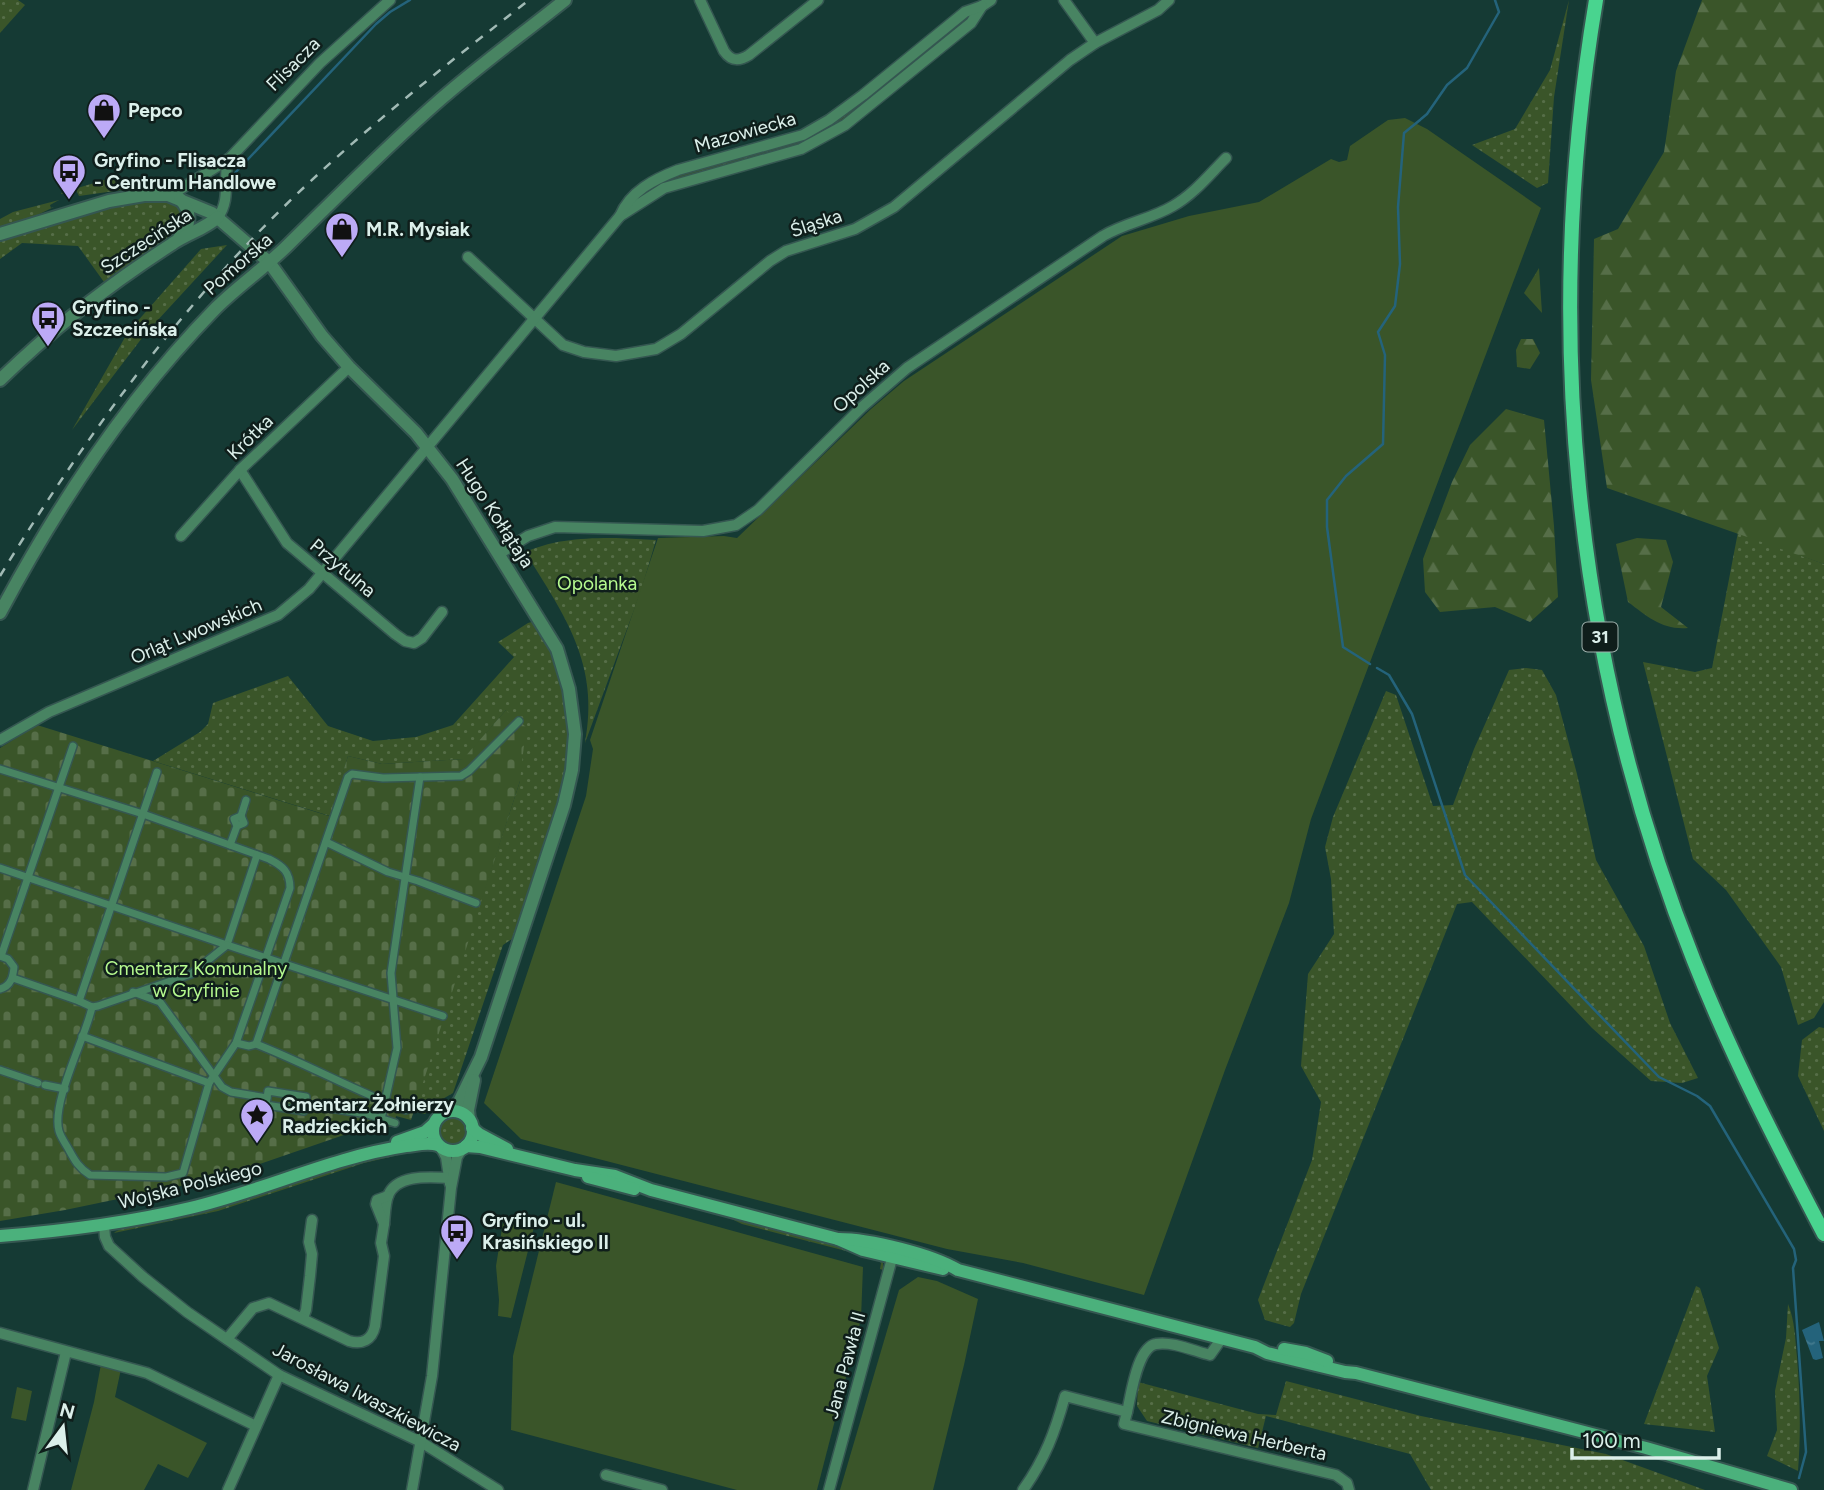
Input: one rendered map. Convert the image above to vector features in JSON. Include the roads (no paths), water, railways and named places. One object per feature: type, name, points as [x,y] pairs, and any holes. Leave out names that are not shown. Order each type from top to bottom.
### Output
[{"type":"main road","name":"31","points":[[1596,0],[1578,130],[1569,304],[1573,426],[1591,590],[1634,781],[1676,912],[1730,1046],[1760,1111],[1824,1234]]},
{"type":"main road","points":[[516,1154],[476,1133],[460,1112],[450,1111],[440,1115],[434,1124],[433,1136],[440,1146],[449,1151],[475,1146],[516,1154],[575,1170],[613,1185],[651,1190],[838,1239],[860,1240],[893,1253],[935,1259],[958,1269],[1222,1338],[1267,1353],[1356,1373],[1646,1448],[1791,1490]]},
{"type":"main road","points":[[464,1148],[472,1138],[471,1123]]},
{"type":"main road","name":"Wojska Polskiego","points":[[0,1236],[104,1226],[214,1202],[386,1148],[425,1132],[434,1124]]},
{"type":"main road","name":"Wojska Polskiego","points":[[386,1148],[423,1144],[440,1146]]},
{"type":"street","name":"Flisacza","points":[[175,197],[229,159],[320,62],[390,0]]},
{"type":"street","name":"Pomorska","points":[[0,613],[76,484],[123,415],[217,306],[269,262],[425,113],[565,0]]},
{"type":"street","points":[[700,0],[728,57],[735,60],[742,59],[818,0]]},
{"type":"street","points":[[1064,0],[1095,43]]},
{"type":"street","name":"Śląska","points":[[468,257],[563,345],[584,352],[615,356],[656,349],[681,334],[786,251],[855,229],[894,207],[1070,60],[1095,43],[1158,10],[1169,0]]},
{"type":"street","name":"Mazowiecka","points":[[427,446],[620,216],[664,188],[801,149],[845,125],[971,23],[987,3]]},
{"type":"street","name":"Opolska","points":[[499,554],[528,536],[555,527],[703,531],[736,525],[746,520],[862,407],[907,368],[1103,236],[1174,205],[1192,193],[1226,158]]},
{"type":"street","points":[[218,217],[224,208],[228,191],[226,169],[229,159]]},
{"type":"street","name":"Flisacza","points":[[0,234],[108,201],[144,195],[175,197],[218,217],[269,262]]},
{"type":"street","points":[[173,243],[189,224],[187,211],[175,197]]},
{"type":"street","name":"Szczecińska","points":[[0,380],[58,326],[173,243],[218,217]]},
{"type":"street","name":"Hugo Kołłątaja","points":[[269,262],[304,314],[349,367],[427,446],[452,479],[557,649],[569,689],[575,734],[572,770],[564,805],[475,1073],[468,1110],[471,1123]]},
{"type":"street","name":"Krótka","points":[[181,536],[240,470],[349,367]]},
{"type":"street","name":"Orląt Lwowskich","points":[[0,740],[49,712],[278,615],[309,589],[427,446]]},
{"type":"street","name":"Przytulna","points":[[240,470],[278,532],[296,552],[405,640],[414,643],[422,638],[442,612]]},
{"type":"street","points":[[256,1044],[348,777],[352,774],[383,778],[461,776],[519,721]]},
{"type":"street","points":[[0,989],[5,988],[13,978],[14,967],[8,959],[1,956],[73,746]]},
{"type":"street","points":[[0,769],[143,814],[257,855],[279,864],[290,877],[290,888],[236,1043],[209,1083],[183,1173],[166,1177],[90,1175],[81,1169],[60,1131],[60,1111],[65,1089],[92,1007]]},
{"type":"street","points":[[79,1001],[157,772]]},
{"type":"street","points":[[381,1119],[397,1048],[391,973],[420,777]]},
{"type":"street","points":[[230,845],[236,820],[246,800]]},
{"type":"street","points":[[236,820],[254,826]]},
{"type":"street","points":[[326,842],[388,872],[476,903]]},
{"type":"street","points":[[13,978],[92,1007],[191,974],[227,945],[257,855]]},
{"type":"street","points":[[0,868],[443,1016]]},
{"type":"street","points":[[133,992],[160,1002],[222,1087],[231,1092],[267,1098]]},
{"type":"street","points":[[82,1036],[209,1083]]},
{"type":"street","points":[[236,1043],[249,1046],[256,1044],[303,1062],[370,1097],[406,1111]]},
{"type":"street","points":[[0,1070],[65,1089]]},
{"type":"street","name":"Hugo Kołłątaja","points":[[450,1111],[457,1105],[475,1073]]},
{"type":"street","points":[[268,1091],[306,1097],[305,1104],[304,1111],[266,1105],[268,1091]]},
{"type":"street","points":[[305,1104],[368,1114],[395,1124]]},
{"type":"street","points":[[412,1490],[433,1367],[449,1183],[446,1157],[440,1146]]},
{"type":"street","points":[[449,1183],[457,1157],[464,1148]]},
{"type":"street","points":[[227,1339],[245,1315],[260,1305],[276,1305],[356,1343],[363,1342],[374,1334],[384,1256],[381,1243],[384,1224],[377,1200],[388,1196],[393,1188],[403,1181],[449,1183]]},
{"type":"street","points":[[303,1318],[310,1276],[312,1254],[309,1242],[312,1220]]},
{"type":"street","name":"Jarosława Iwaszkiewicza","points":[[104,1226],[109,1245],[143,1277],[187,1312],[279,1375],[421,1442],[495,1489]]},
{"type":"street","name":"Jana Pawła II","points":[[829,1490],[893,1253]]},
{"type":"street","points":[[0,1333],[147,1373],[256,1426]]},
{"type":"street","points":[[1023,1490],[1040,1466],[1052,1439],[1065,1396],[1127,1412],[1140,1360],[1146,1349],[1156,1344],[1210,1355],[1222,1338]]},
{"type":"street","points":[[33,1490],[66,1352]]},
{"type":"street","points":[[228,1490],[279,1375]]},
{"type":"street","name":"Zbigniewa Herberta","points":[[1127,1412],[1124,1424],[1336,1475],[1348,1483],[1349,1490]]},
{"type":"street","points":[[606,1475],[662,1490]]},
{"type":"water","points":[[1819,1322],[1824,1341],[1819,1341],[1823,1358],[1816,1360],[1813,1359],[1802,1330]]},
{"type":"waterway","points":[[234,174],[376,24],[410,0]]},
{"type":"waterway","points":[[1421,119],[1447,85],[1467,68],[1499,12],[1495,0]]},
{"type":"waterway","points":[[1370,664],[1343,647],[1327,527],[1327,500],[1346,476],[1383,444],[1385,355],[1378,332],[1395,306],[1400,264],[1398,207],[1404,133],[1420,120]]},
{"type":"waterway","points":[[1377,668],[1389,675],[1412,714],[1465,875],[1659,1077],[1697,1096],[1710,1106],[1794,1249],[1796,1260],[1793,1268],[1806,1452],[1799,1478]]},
{"type":"railway","points":[[0,576],[57,487],[118,400],[217,277],[318,174],[422,85],[529,0]]},
{"type":"place","name":"Pepco","points":[[104,140]]},
{"type":"place","name":"Gryfino - Flisacza - Centrum Handlowe","points":[[69,201]]},
{"type":"place","name":"M.R. Mysiak","points":[[342,259]]},
{"type":"place","name":"Gryfino - Szczecińska","points":[[48,348]]},
{"type":"place","name":"Cmentarz Żołnierzy Radzieckich","points":[[257,1145]]},
{"type":"place","name":"Gryfino - ul. Krasińskiego II","points":[[457,1261]]},
{"type":"park label","name":"Opolanka","points":[[597,583]]},
{"type":"park label","name":"Cmentarz Komunalny w Gryfinie","points":[[196,979]]}]
